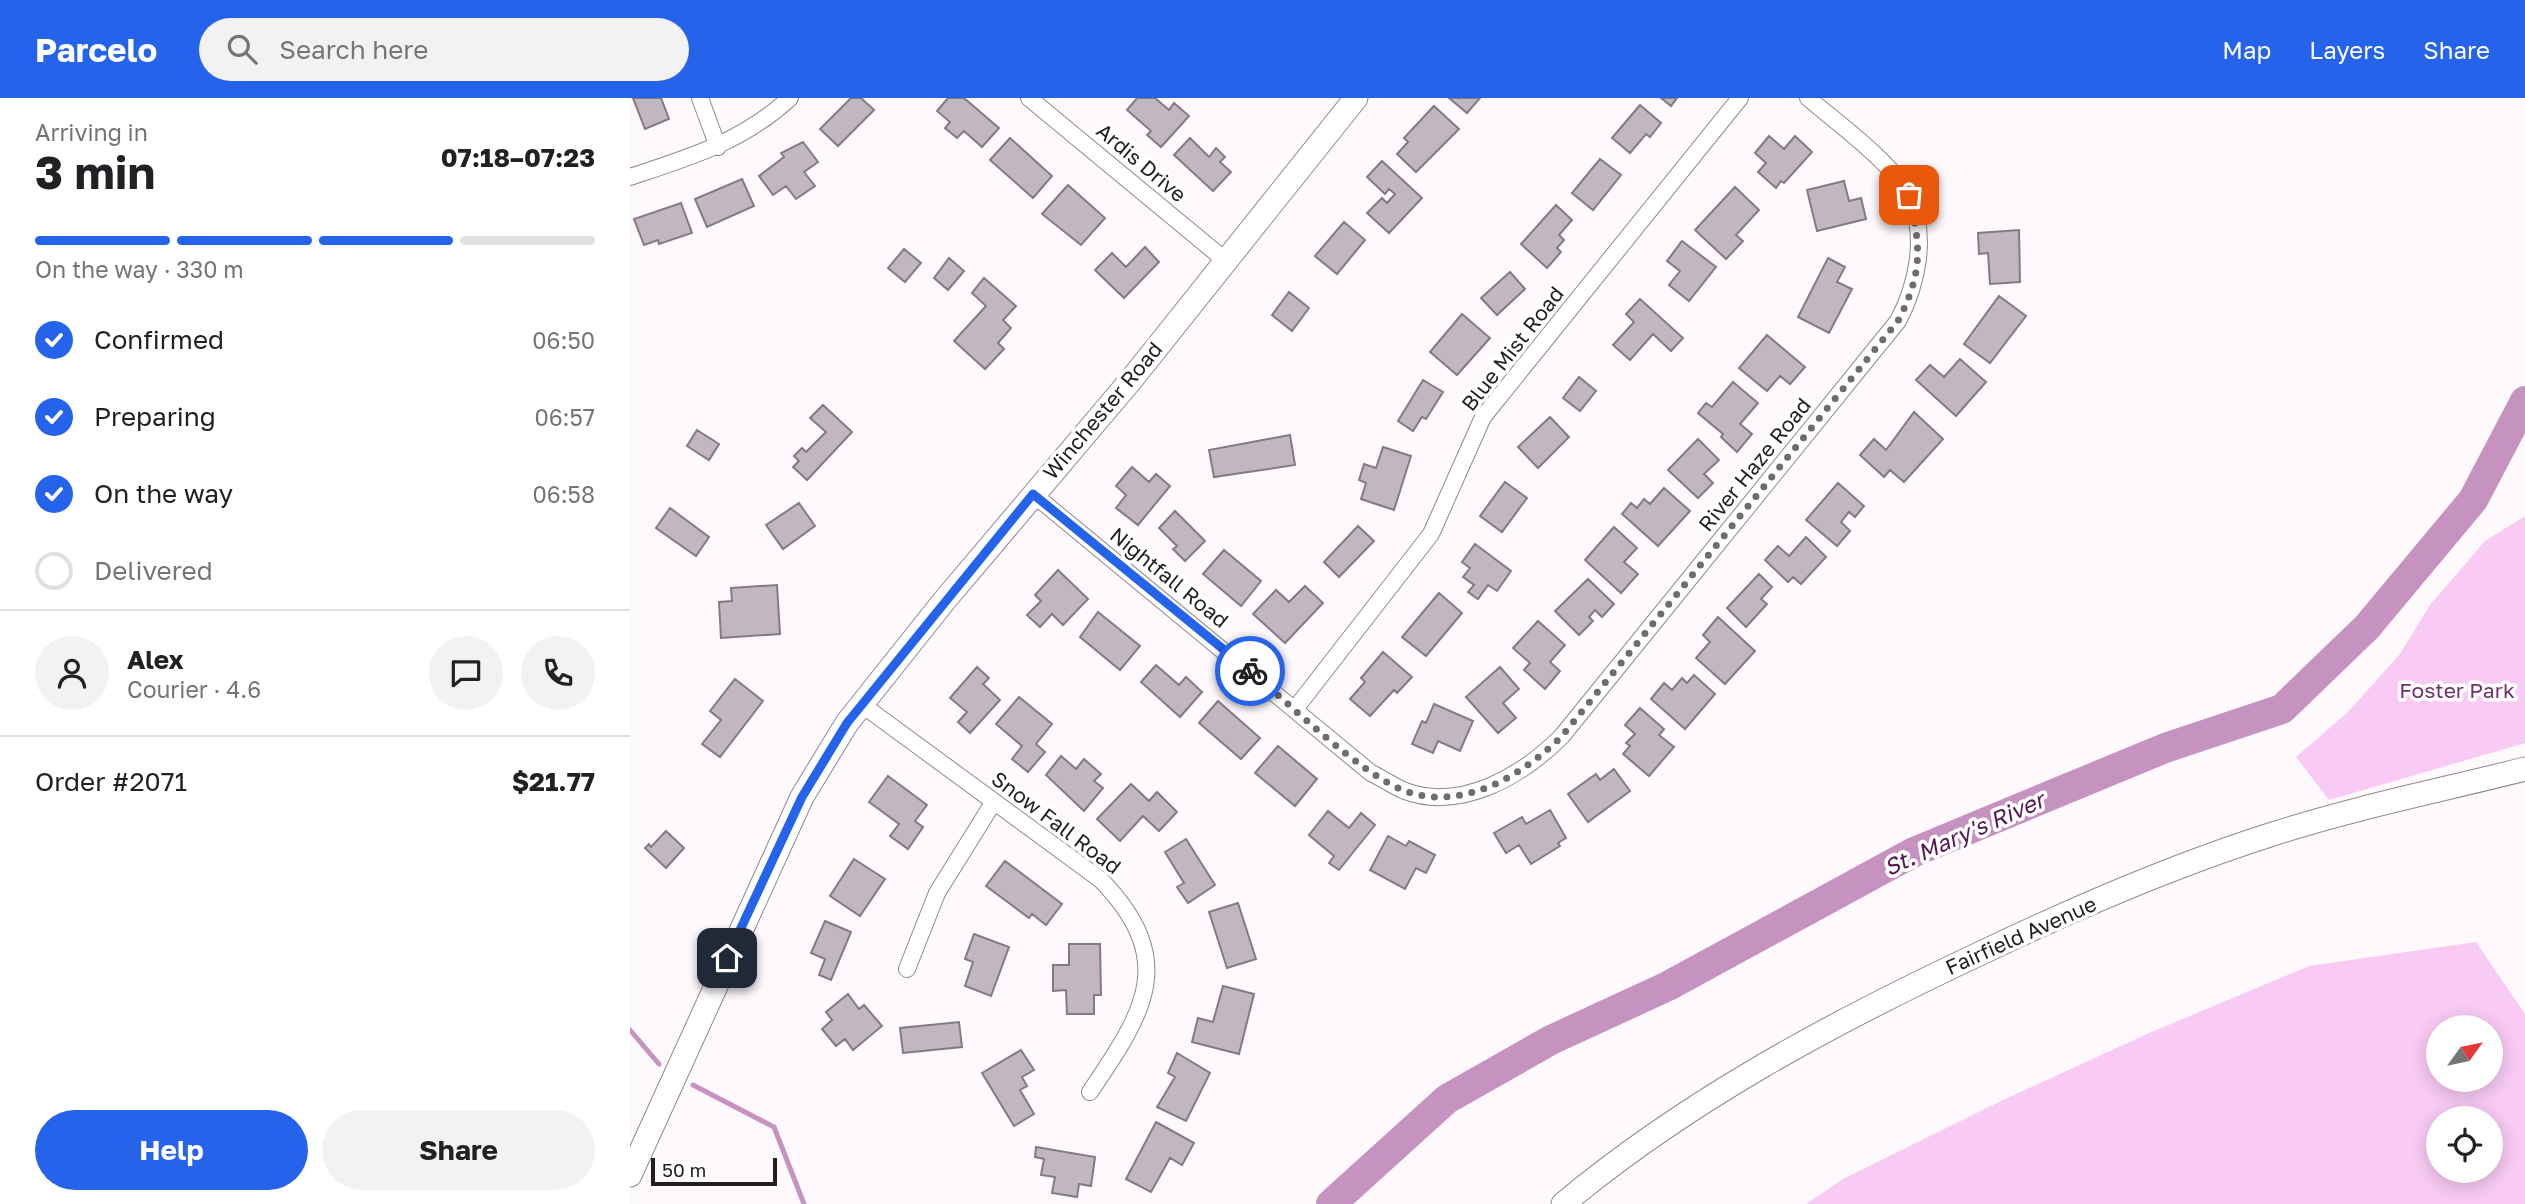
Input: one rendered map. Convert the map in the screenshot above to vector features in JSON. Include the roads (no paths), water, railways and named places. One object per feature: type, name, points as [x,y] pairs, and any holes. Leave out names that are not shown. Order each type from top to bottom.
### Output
[{"type":"street","points":[[700,98],[718,147]]},
{"type":"street","points":[[630,177],[718,147],[764,122],[790,98]]},
{"type":"street","name":"Ardis Drive","points":[[1029,98],[1226,261]]},
{"type":"street","name":"Winchester Road","points":[[630,1175],[802,797],[861,704],[1033,494],[1131,380],[1356,98]]},
{"type":"street","name":"Blue Mist Road","points":[[1295,709],[1431,534],[1483,417],[1740,98]]},
{"type":"street","name":"River Haze Road","points":[[1562,736],[1898,321],[1912,295],[1920,242],[1909,195],[1872,152],[1808,98]]},
{"type":"street","name":"Nightfall Road","points":[[1033,494],[1371,772],[1405,791],[1439,798],[1476,792],[1519,773],[1562,736]]},
{"type":"street","name":"Snow Fall Road","points":[[861,704],[1101,880],[1124,904],[1145,948],[1147,975],[1141,1007],[1124,1041],[1090,1092]]},
{"type":"street","name":"Fairfield Avenue","points":[[1563,1204],[1629,1151],[1693,1108],[1895,993],[2024,932],[2147,879],[2277,833],[2525,769]]},
{"type":"street","points":[[908,969],[937,893],[993,803]]},
{"type":"waterway","name":"St. Mary's River","points":[[1331,1204],[1447,1099],[1551,1040],[1668,986],[1914,852],[2165,748],[2282,709],[2367,627],[2473,500],[2525,401]]},
{"type":"waterway","points":[[630,1030],[659,1064]]},
{"type":"waterway","points":[[693,1085],[774,1127],[804,1204]]},
{"type":"park label","name":"Foster Park","points":[[2457,691]]}]
